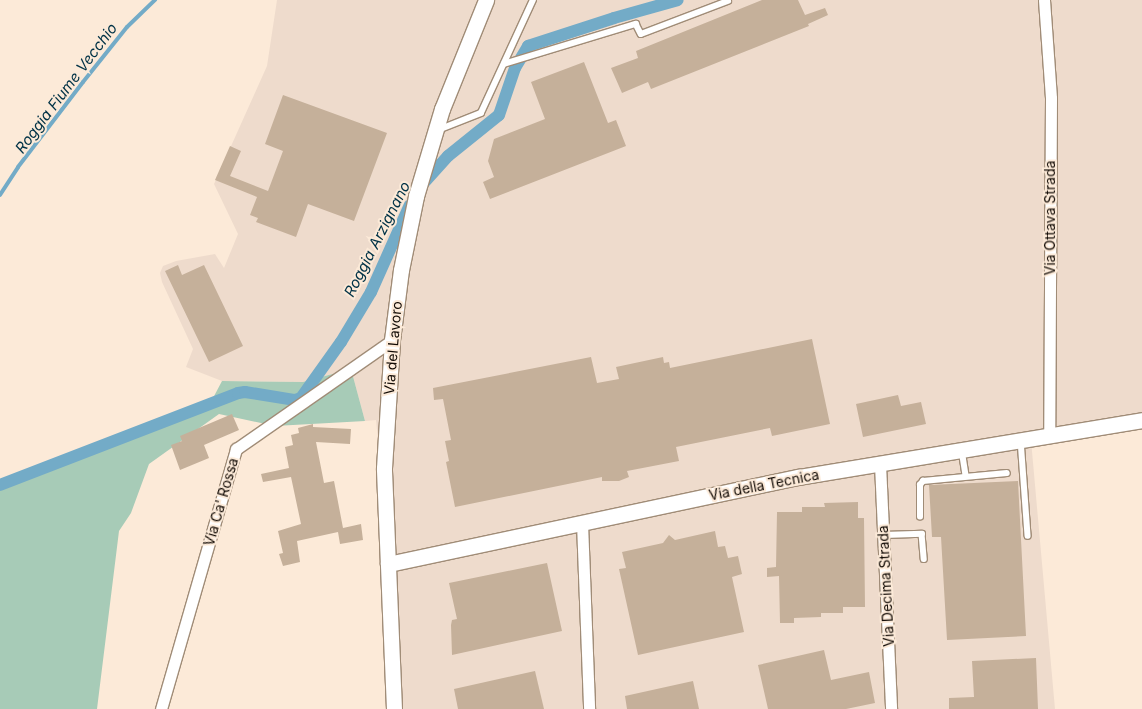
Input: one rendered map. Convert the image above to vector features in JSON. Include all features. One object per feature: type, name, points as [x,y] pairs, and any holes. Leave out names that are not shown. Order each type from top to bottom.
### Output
[{"type":"street","name":"Via del Lavoro","points":[[394,709],[384,468],[392,340],[401,270],[416,196],[436,131],[472,32],[486,0]]},
{"type":"street","name":"Via Ottava Strada","points":[[1044,0],[1051,98],[1049,436]]},
{"type":"street","name":"Via Ca' Rossa","points":[[161,709],[236,449],[392,340]]},
{"type":"street","name":"Via della Tecnica","points":[[388,564],[799,477],[1142,420]]},
{"type":"street","name":"Via Decima Strada","points":[[880,464],[892,709]]},
{"type":"street","points":[[582,523],[589,709]]},
{"type":"lane","points":[[436,131],[481,114],[533,0]]},
{"type":"lane","points":[[504,64],[636,24],[641,34],[728,1]]},
{"type":"lane","points":[[1021,440],[1028,536]]},
{"type":"lane","points":[[962,450],[966,476]]},
{"type":"lane","points":[[920,517],[920,485],[923,481],[1007,474]]},
{"type":"lane","points":[[884,535],[922,534],[924,560]]},
{"type":"shaded area","points":[[277,0],[1142,0],[1142,423],[1031,440],[1055,709],[393,709],[383,489],[376,420],[365,421],[351,369],[303,382],[222,381],[186,367],[193,349],[162,282],[160,273],[163,266],[176,261],[215,254],[224,268],[238,234],[214,184],[267,66]]},
{"type":"green space","points":[[351,369],[365,421],[275,426],[219,414],[149,464],[131,513],[119,531],[97,709],[0,709],[0,485],[212,400],[222,381],[303,382]]},
{"type":"building","points":[[762,0],[798,0],[805,15],[825,8],[828,15],[808,24],[809,26],[651,89],[648,82],[622,93],[611,68],[638,58],[636,51]]},
{"type":"building","points":[[584,62],[608,123],[616,120],[626,146],[490,199],[483,182],[494,177],[488,161],[494,139],[545,119],[531,82]]},
{"type":"building","points":[[283,95],[387,133],[354,221],[308,204],[296,237],[256,222],[258,218],[250,215],[257,197],[215,180],[230,146],[241,151],[230,176],[268,191],[283,151],[265,144]]},
{"type":"building","points":[[178,265],[182,275],[204,265],[243,346],[209,362],[165,271]]},
{"type":"building","points":[[812,339],[830,424],[772,436],[770,428],[676,447],[679,461],[627,471],[629,477],[619,481],[602,481],[602,477],[455,507],[446,462],[449,461],[445,441],[451,440],[443,399],[434,400],[433,388],[591,357],[597,383],[619,379],[616,367],[663,357],[664,363],[669,362],[670,368]]},
{"type":"building","points":[[898,395],[901,406],[921,402],[926,424],[863,437],[856,404]]},
{"type":"building","points":[[232,414],[239,430],[204,445],[209,458],[180,470],[171,445],[182,441],[180,436]]},
{"type":"building","points":[[313,424],[313,427],[351,429],[350,444],[316,442],[324,483],[334,481],[343,528],[361,524],[363,540],[340,544],[338,532],[297,541],[300,562],[283,566],[279,554],[283,553],[278,531],[301,524],[291,477],[263,482],[261,474],[289,468],[285,447],[293,445],[291,435],[299,433],[298,428]]},
{"type":"building","points":[[1018,481],[1026,636],[947,640],[941,537],[932,537],[929,485]]},
{"type":"building","points":[[858,502],[858,518],[864,518],[865,607],[843,607],[843,613],[821,613],[821,617],[794,618],[794,623],[780,623],[779,576],[767,577],[767,568],[776,567],[777,512],[802,512],[802,507],[825,507],[824,503]]},
{"type":"building","points":[[715,531],[718,547],[725,546],[728,558],[738,556],[742,574],[732,577],[744,632],[638,655],[619,569],[626,568],[622,552],[663,543],[669,535],[675,540]]},
{"type":"building","points":[[547,563],[562,631],[452,655],[451,625],[452,620],[457,619],[449,583]]},
{"type":"building","points":[[824,650],[831,680],[869,672],[875,703],[846,709],[768,709],[758,665]]},
{"type":"building","points":[[1036,658],[1038,709],[949,709],[949,698],[974,697],[972,661]]},
{"type":"building","points":[[535,671],[544,709],[458,709],[454,689]]},
{"type":"building","points":[[693,681],[699,709],[627,709],[625,696]]},
{"type":"waterway","name":"Roggia Fiume Vecchio","points":[[0,195],[18,167],[83,82],[127,27],[155,0]]},
{"type":"waterway","name":"Roggia Arzignano","points":[[421,186],[448,156],[499,115],[515,68],[528,46],[614,18],[678,0]]},
{"type":"waterway","name":"Roggia Arzignano","points":[[0,485],[238,393],[245,392],[295,400],[301,398],[341,342],[371,292],[410,205]]}]
